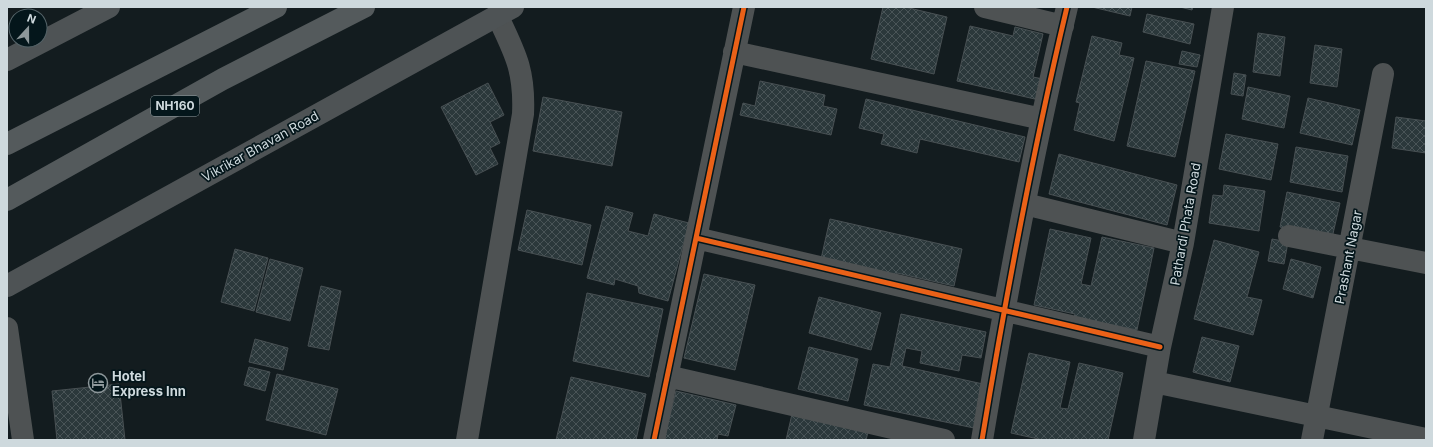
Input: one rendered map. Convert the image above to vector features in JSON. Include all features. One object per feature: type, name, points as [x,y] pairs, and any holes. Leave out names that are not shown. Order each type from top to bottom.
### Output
[{"type":"highway","points":[[7,144],[276,7]]},
{"type":"highway","name":"NH160","points":[[7,200],[223,79],[364,7]]},
{"type":"main road","points":[[7,60],[109,7]]},
{"type":"main road","name":"Vikrikar Bhavan Road","points":[[7,286],[505,11]]},
{"type":"street","points":[[654,440],[744,7]]},
{"type":"street","points":[[982,440],[1004,310],[1042,120],[1065,16],[986,7]]},
{"type":"street","name":"Pathardi Phata Road","points":[[1144,440],[1160,347],[1183,243],[1222,7]]},
{"type":"street","points":[[467,440],[523,114],[524,94],[521,71],[516,57],[505,11]]},
{"type":"street","points":[[734,52],[1042,120]]},
{"type":"street","name":"Prashant Nagar","points":[[1312,440],[1383,74]]},
{"type":"street","points":[[1025,204],[1183,243]]},
{"type":"street","points":[[1289,236],[1426,263]]},
{"type":"street","points":[[696,238],[1160,347]]},
{"type":"street","points":[[7,328],[23,440]]},
{"type":"street","points":[[667,376],[944,440]]},
{"type":"street","points":[[1154,382],[1426,439]]},
{"type":"building","points":[[883,7],[905,7],[947,17],[934,74],[871,59]]},
{"type":"building","points":[[1092,7],[1132,7],[1130,16]]},
{"type":"building","points":[[1180,7],[1193,7],[1192,10]]},
{"type":"building","points":[[1147,14],[1194,24],[1190,44],[1143,32]]},
{"type":"building","points":[[970,26],[1013,36],[1015,27],[1043,34],[1033,77],[1043,79],[1039,100],[957,81]]},
{"type":"building","points":[[1258,33],[1285,37],[1280,76],[1253,72]]},
{"type":"building","points":[[1092,36],[1122,43],[1119,55],[1134,58],[1114,141],[1074,130],[1080,103],[1076,102]]},
{"type":"building","points":[[1315,45],[1342,49],[1337,87],[1310,83]]},
{"type":"building","points":[[1182,51],[1200,55],[1197,67],[1179,64]]},
{"type":"building","points":[[1146,61],[1195,71],[1175,157],[1127,146]]},
{"type":"building","points":[[1234,73],[1246,75],[1243,96],[1231,94]]},
{"type":"building","points":[[760,81],[825,95],[823,106],[837,109],[831,135],[740,115],[743,103],[755,106]]},
{"type":"building","points":[[488,83],[504,115],[490,122],[500,143],[490,148],[498,164],[476,175],[441,107]]},
{"type":"building","points":[[1248,87],[1290,96],[1284,128],[1242,119]]},
{"type":"building","points":[[543,97],[622,112],[612,166],[533,151]]},
{"type":"building","points":[[1308,98],[1360,110],[1352,145],[1300,133]]},
{"type":"building","points":[[866,99],[1025,137],[1019,162],[920,139],[917,153],[881,144],[884,134],[859,128]]},
{"type":"building","points":[[1396,117],[1426,121],[1426,153],[1392,148]]},
{"type":"building","points":[[1226,134],[1278,144],[1271,180],[1219,169]]},
{"type":"building","points":[[1296,147],[1348,156],[1342,192],[1290,182]]},
{"type":"building","points":[[1059,154],[1177,185],[1167,225],[1049,194]]},
{"type":"building","points":[[1224,185],[1265,191],[1259,231],[1209,223],[1213,195],[1223,196]]},
{"type":"building","points":[[1287,192],[1340,203],[1332,238],[1280,227]]},
{"type":"building","points":[[606,206],[633,213],[628,231],[648,236],[654,214],[689,223],[668,301],[639,293],[638,286],[615,279],[614,285],[587,278]]},
{"type":"building","points":[[527,210],[591,225],[582,265],[518,250]]},
{"type":"building","points":[[830,219],[962,249],[954,286],[897,273],[896,276],[821,259]]},
{"type":"building","points":[[1050,229],[1091,238],[1081,284],[1091,286],[1102,237],[1154,248],[1137,330],[1074,317],[1075,314],[1034,305]]},
{"type":"building","points":[[1272,239],[1288,242],[1284,264],[1268,261]]},
{"type":"building","points":[[1214,240],[1259,252],[1247,297],[1262,300],[1253,335],[1194,319]]},
{"type":"building","points":[[235,249],[268,258],[254,311],[221,302]]},
{"type":"building","points":[[270,259],[303,268],[290,321],[256,312]]},
{"type":"building","points":[[1291,259],[1321,267],[1313,298],[1283,289]]},
{"type":"building","points":[[704,274],[755,285],[735,370],[684,358]]},
{"type":"building","points":[[321,286],[341,291],[329,350],[308,346]]},
{"type":"building","points":[[587,293],[663,309],[649,377],[573,361]]},
{"type":"building","points":[[819,297],[881,313],[871,350],[809,333]]},
{"type":"building","points":[[901,314],[986,332],[981,358],[962,355],[959,371],[920,363],[922,351],[906,348],[902,366],[983,384],[974,428],[864,405],[873,364],[890,367]]},
{"type":"building","points":[[1202,337],[1239,346],[1230,382],[1193,372]]},
{"type":"building","points":[[255,339],[288,348],[283,370],[249,362]]},
{"type":"building","points":[[809,347],[858,359],[848,401],[798,389]]},
{"type":"building","points":[[1029,353],[1070,362],[1060,408],[1068,409],[1079,363],[1123,373],[1108,440],[1043,440],[1011,433]]},
{"type":"building","points":[[249,367],[270,372],[265,391],[244,385]]},
{"type":"building","points":[[277,374],[338,389],[326,435],[266,420]]},
{"type":"building","points":[[571,377],[646,394],[636,440],[556,440]]},
{"type":"building","points":[[119,384],[125,440],[57,440],[52,391]]},
{"type":"building","points":[[676,391],[736,405],[728,436],[718,434],[717,440],[664,440]]},
{"type":"building","points":[[792,414],[868,432],[866,440],[786,440]]},
{"type":"cycle path","points":[[654,440],[744,7]]},
{"type":"cycle path","points":[[982,440],[1021,223],[1067,7]]},
{"type":"cycle path","points":[[696,238],[1160,347]]},
{"type":"place","name":"Hotel Express Inn","points":[[98,383]]}]
